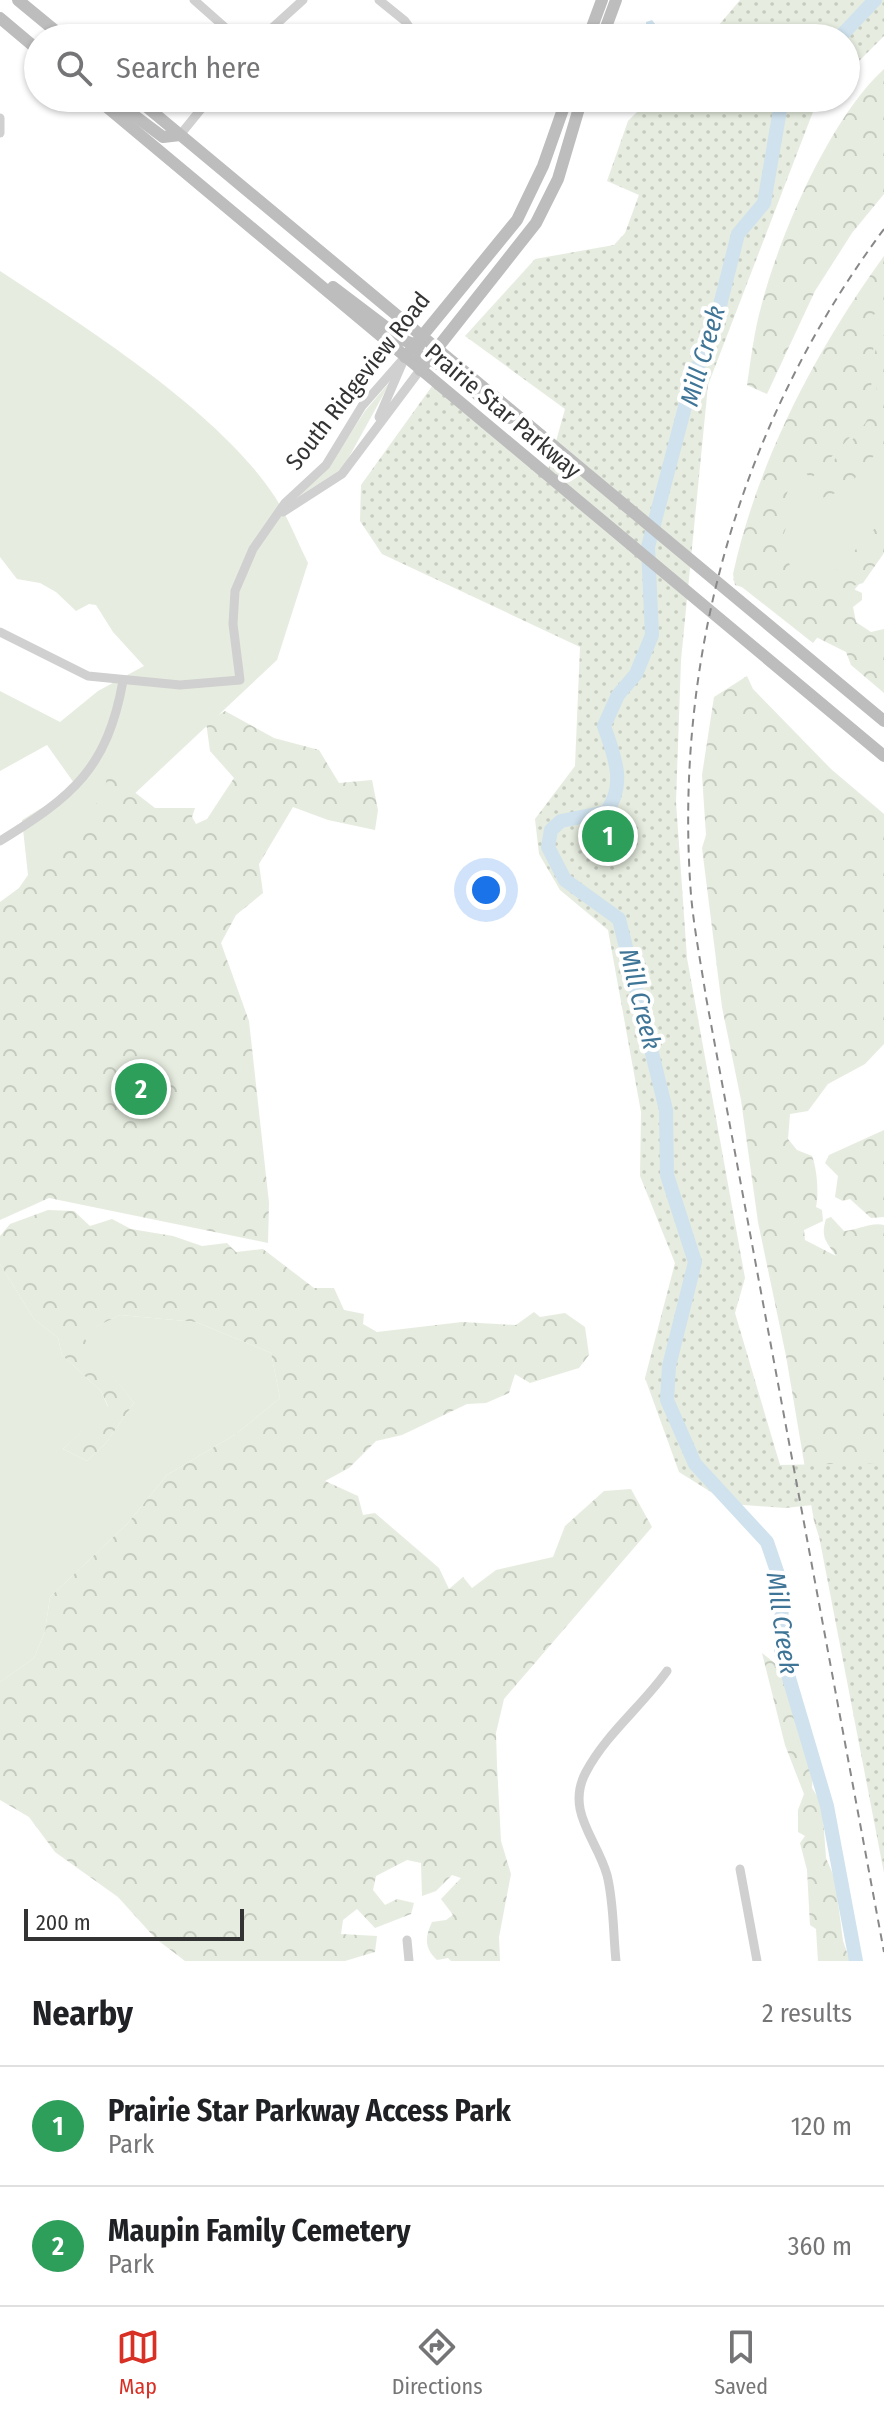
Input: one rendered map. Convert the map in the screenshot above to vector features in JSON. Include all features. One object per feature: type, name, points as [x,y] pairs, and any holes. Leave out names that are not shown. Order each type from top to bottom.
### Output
[{"type":"main road","points":[[11,0],[46,24]]},
{"type":"main road","points":[[18,0],[47,24]]},
{"type":"main road","points":[[593,24],[602,0]]},
{"type":"main road","points":[[607,24],[616,0]]},
{"type":"main road","points":[[0,18],[24,38]]},
{"type":"main road","name":"Prairie Star Parkway","points":[[113,112],[884,756]]},
{"type":"main road","points":[[130,112],[163,137],[180,135]]},
{"type":"main road","name":"Prairie Star Parkway","points":[[153,112],[403,321],[414,341],[532,429],[884,721]]},
{"type":"main road","name":"South Ridgeview Road","points":[[405,357],[414,341],[517,220],[562,112]]},
{"type":"main road","name":"South Ridgeview Road","points":[[420,370],[536,223],[558,179],[578,112]]},
{"type":"main road","points":[[312,277],[348,296],[414,341]]},
{"type":"main road","points":[[405,357],[431,353]]},
{"type":"street","points":[[276,24],[303,0]]},
{"type":"street","points":[[379,0],[407,24]]},
{"type":"street","points":[[197,1],[222,24]]},
{"type":"street","points":[[180,135],[199,112]]},
{"type":"street","points":[[554,112],[559,122]]},
{"type":"street","points":[[0,118],[0,133]]},
{"type":"street","points":[[375,427],[405,357]]},
{"type":"street","name":"South Ridgeview Road","points":[[274,519],[326,465],[362,406],[405,357]]},
{"type":"street","name":"South Ridgeview Road","points":[[274,519],[342,474],[420,370]]},
{"type":"street","points":[[0,632],[88,676],[180,685],[240,680],[233,624],[235,591],[253,549],[274,519]]},
{"type":"street","points":[[0,841],[58,804],[84,779],[110,735],[123,681]]},
{"type":"street","points":[[616,1961],[606,1874],[580,1817],[579,1791],[586,1772],[603,1747],[667,1671]]},
{"type":"street","points":[[740,1869],[757,1961]]},
{"type":"street","points":[[407,1940],[409,1961]]},
{"type":"green space","points":[[740,0],[884,0],[884,36],[860,60],[860,24],[720,24]]},
{"type":"green space","points":[[884,69],[884,194],[852,233],[815,291],[767,394],[747,385],[769,278],[809,180],[849,112],[860,112],[860,96]]},
{"type":"green space","points":[[637,112],[813,112],[708,385],[681,660],[676,802],[687,958],[745,1278],[735,1313],[780,1465],[884,1463],[884,1873],[813,1505],[785,1508],[730,1504],[679,1472],[645,1378],[675,1263],[640,1176],[641,1112],[608,930],[560,890],[539,854],[535,819],[575,766],[580,647],[382,554],[360,521],[361,485],[435,382],[548,470],[565,409],[465,336],[535,259],[614,245],[625,233],[639,195],[607,181],[628,121]]},
{"type":"green space","points":[[884,256],[884,299],[872,318],[878,328],[868,405],[848,439],[811,479],[804,471],[791,480],[782,510],[789,520],[781,541],[792,571],[828,573],[846,562],[860,543],[884,522],[884,553],[863,583],[849,587],[862,593],[862,600],[853,607],[856,622],[871,632],[884,629],[884,693],[851,665],[846,652],[810,634],[752,590],[735,585],[733,574],[758,489],[792,408],[835,329]]},
{"type":"green space","points":[[884,258],[884,543],[866,575],[813,643],[733,580],[771,471]]},
{"type":"green space","points":[[0,271],[110,344],[186,402],[220,433],[251,465],[275,497],[308,563],[277,660],[0,920],[0,902],[19,888],[28,875],[22,820],[58,798],[74,783],[47,745],[0,771],[0,691],[60,722],[98,691],[144,666],[113,632],[96,605],[89,604],[76,611],[56,592],[40,583],[17,579],[0,557]]},
{"type":"green space","points":[[884,335],[884,445],[857,474],[851,487],[817,500],[812,490],[818,479],[861,429],[874,406],[877,388],[875,352]]},
{"type":"green space","points":[[392,379],[343,468],[290,502],[331,463],[365,411]]},
{"type":"green space","points":[[747,676],[753,689],[831,769],[884,814],[884,1044],[865,1064],[828,1084],[808,1111],[790,1114],[788,1139],[797,1150],[812,1156],[815,1167],[816,1207],[822,1210],[823,1221],[804,1230],[805,1240],[836,1256],[824,1235],[826,1219],[831,1217],[844,1231],[884,1225],[884,1631],[830,1571],[814,1521],[786,1356],[758,1222],[741,1100],[722,1007],[702,848],[706,835],[702,775],[714,697]]},
{"type":"green space","points":[[225,711],[274,738],[319,750],[339,783],[372,780],[378,810],[375,830],[328,820],[293,807],[259,864],[263,893],[236,915],[221,943],[249,1021],[269,1203],[268,1243],[49,1198],[0,1220],[0,907],[19,892],[51,852],[68,843],[85,825],[88,811],[104,797],[107,775],[111,774],[155,808],[195,808],[192,817],[196,824],[207,819],[234,778],[210,751],[206,722]]},
{"type":"green space","points":[[884,1130],[884,1217],[871,1218],[850,1199],[843,1201],[835,1197],[838,1176],[825,1163],[829,1155]]},
{"type":"green space","points":[[48,1210],[74,1211],[90,1226],[112,1219],[131,1229],[173,1236],[202,1246],[227,1243],[236,1252],[263,1249],[314,1288],[334,1288],[344,1310],[364,1314],[363,1324],[377,1332],[462,1322],[516,1325],[534,1312],[540,1317],[565,1313],[585,1327],[589,1355],[579,1368],[530,1383],[515,1374],[509,1393],[486,1403],[467,1404],[402,1435],[376,1441],[349,1468],[325,1481],[358,1496],[363,1515],[375,1513],[439,1568],[449,1589],[463,1577],[472,1588],[496,1570],[553,1557],[565,1526],[604,1491],[631,1489],[652,1527],[504,1699],[496,1733],[497,1765],[501,1841],[511,1874],[499,1937],[500,1961],[437,1960],[433,1956],[427,1942],[430,1927],[432,1922],[446,1920],[453,1915],[441,1899],[461,1878],[452,1875],[436,1891],[422,1896],[421,1863],[407,1860],[376,1876],[373,1890],[385,1905],[397,1899],[414,1903],[411,1914],[375,1928],[357,1909],[343,1920],[341,1934],[377,1936],[375,1952],[345,1961],[185,1961],[155,1938],[118,1897],[55,1852],[29,1817],[0,1800],[0,1682],[34,1658],[45,1631],[50,1597],[127,1524],[167,1475],[236,1434],[280,1398],[271,1353],[196,1322],[120,1315],[81,1334],[134,1403],[106,1443],[87,1461],[63,1449],[108,1406],[101,1391],[62,1355],[58,1338],[34,1319],[0,1264],[0,1236],[10,1224]]},
{"type":"green space","points":[[0,1264],[34,1319],[58,1338],[62,1355],[101,1391],[108,1407],[63,1449],[87,1461],[106,1443],[134,1403],[80,1334],[120,1315],[196,1322],[271,1353],[280,1398],[236,1434],[167,1475],[127,1524],[50,1597],[45,1631],[34,1658],[0,1682]]},
{"type":"green space","points":[[762,1653],[781,1668],[791,1695],[798,1732],[813,1773],[812,1788],[822,1804],[826,1858],[835,1879],[843,1941],[850,1961],[818,1961],[816,1929],[810,1925],[807,1870],[800,1843],[805,1836],[798,1832],[798,1810],[804,1794],[785,1745]]},
{"type":"waterway","name":"Mill Creek","points":[[852,24],[875,0]]},
{"type":"waterway","name":"Mill Creek","points":[[780,112],[764,203],[738,234],[715,325],[691,384],[648,547],[652,635],[636,674],[618,695],[604,726],[617,770],[616,791],[606,812],[561,821],[551,830],[548,847],[565,880],[619,919],[666,1110],[667,1175],[695,1262],[669,1366],[667,1400],[695,1464],[767,1542],[782,1586],[781,1651],[827,1806],[856,1961]]},
{"type":"railway","points":[[884,229],[834,303],[791,380],[755,461],[727,544],[706,630],[693,717],[688,806],[691,895],[706,997],[884,1952]]},
{"type":"place","name":"Prairie Star Parkway Access Park","points":[[608,836]]},
{"type":"place","name":"Maupin Family Cemetery","points":[[141,1089]]}]
